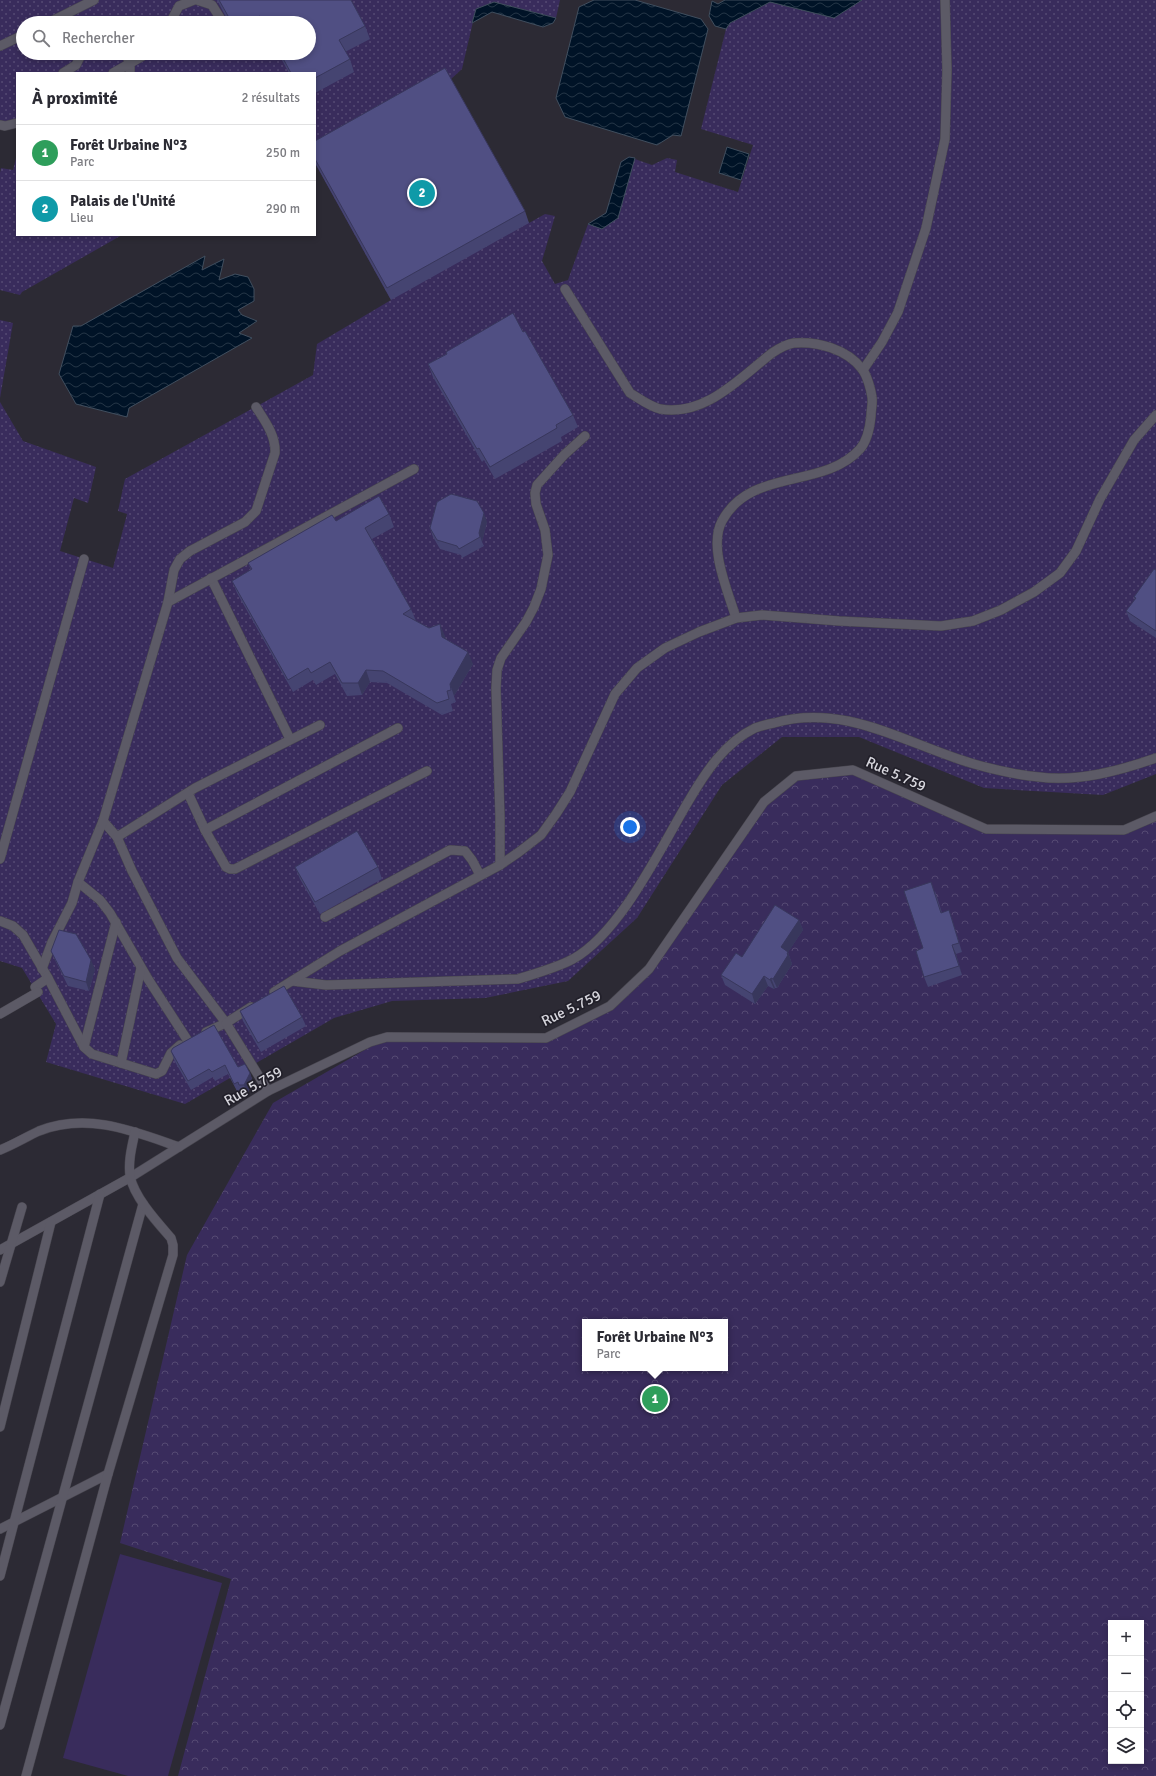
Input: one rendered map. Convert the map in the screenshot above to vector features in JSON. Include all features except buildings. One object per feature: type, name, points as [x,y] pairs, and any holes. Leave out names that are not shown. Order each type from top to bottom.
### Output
[{"type":"lane","points":[[62,16],[94,0]]},
{"type":"lane","points":[[174,16],[179,6],[194,0]]},
{"type":"lane","points":[[197,0],[212,5],[219,16]]},
{"type":"lane","points":[[863,370],[882,342],[898,312],[926,228],[945,139],[947,70],[945,0]]},
{"type":"lane","points":[[0,46],[16,38]]},
{"type":"lane","points":[[65,72],[76,65],[78,60]]},
{"type":"lane","points":[[128,60],[130,72]]},
{"type":"lane","points":[[115,72],[135,60]]},
{"type":"lane","points":[[0,125],[5,126],[16,124]]},
{"type":"lane","points":[[565,288],[630,393],[645,403],[660,409],[679,409],[714,399],[772,353],[781,347],[793,343],[813,344],[831,348],[850,357],[863,370],[872,397],[870,426],[861,448],[849,460],[834,468],[765,487],[747,494],[730,508],[721,523],[717,535],[717,550],[736,618]]},
{"type":"lane","points":[[42,969],[52,942],[72,903],[78,882],[103,821],[168,602],[174,570],[180,559],[190,551],[245,522],[256,511],[275,453],[275,445],[271,434],[256,407]]},
{"type":"lane","points":[[0,921],[13,926],[23,935],[48,978],[84,1047],[92,1054],[156,1074],[159,1073],[162,1071],[171,1053],[177,1047],[226,1023],[340,951],[500,865],[541,835],[570,792],[615,694],[637,668],[665,648],[699,632],[736,618],[762,616],[941,626],[973,621],[1001,610],[1034,592],[1060,573],[1076,552],[1100,499],[1134,440],[1156,415]]},
{"type":"lane","points":[[500,865],[496,688],[497,670],[501,658],[534,607],[541,589],[548,554],[545,530],[536,504],[535,493],[537,485],[564,455],[585,436]]},
{"type":"lane","points":[[168,602],[414,469]]},
{"type":"lane","points":[[0,859],[84,559]]},
{"type":"lane","points":[[211,578],[290,739]]},
{"type":"lane","points":[[292,981],[326,984],[518,979],[548,970],[573,959],[597,940],[626,907],[708,769],[734,742],[756,728],[787,719],[824,716],[863,724],[974,764],[1040,777],[1088,777],[1128,768],[1156,758]]},
{"type":"lane","points":[[117,837],[188,793],[290,739],[320,725]]},
{"type":"lane","points":[[205,830],[398,728]]},
{"type":"lane","name":"Rue 5.759","points":[[0,1250],[100,1194],[179,1147],[268,1091],[370,1042],[387,1037],[546,1038],[610,1006],[649,969],[764,802],[796,776],[853,770],[986,829],[1124,830],[1156,816]]},
{"type":"lane","points":[[188,793],[205,830],[226,867],[230,870],[235,869],[427,771]]},
{"type":"lane","points":[[103,821],[117,837],[132,871],[177,958],[226,1023],[268,1091]]},
{"type":"lane","points":[[325,917],[450,850],[465,851],[472,860],[480,876]]},
{"type":"lane","points":[[78,882],[100,900],[116,922],[141,968],[195,1038]]},
{"type":"lane","points":[[84,1047],[116,922]]},
{"type":"lane","points":[[121,1063],[141,968]]},
{"type":"lane","points":[[0,1014],[36,990],[48,978]]},
{"type":"lane","points":[[0,1150],[39,1132],[57,1126],[79,1122],[102,1124],[135,1132],[179,1147]]},
{"type":"lane","points":[[26,1776],[108,1474],[173,1256],[173,1244],[171,1238],[143,1204],[130,1176],[130,1159],[135,1132]]},
{"type":"lane","points":[[0,1576],[100,1194]]},
{"type":"lane","points":[[0,1725],[143,1204]]},
{"type":"lane","points":[[0,1282],[22,1207]]},
{"type":"lane","points":[[0,1428],[51,1222]]},
{"type":"lane","points":[[0,1529],[108,1474]]},
{"type":"green space","points":[[0,0],[560,0],[556,18],[494,2],[476,9],[462,69],[450,80],[529,223],[545,214],[555,216],[542,261],[555,284],[568,280],[588,224],[606,213],[621,162],[629,157],[652,165],[667,158],[677,160],[675,172],[738,192],[753,145],[701,129],[726,29],[730,23],[770,2],[834,18],[862,0],[1156,0],[1156,774],[1103,795],[984,788],[859,737],[782,737],[722,785],[637,918],[568,981],[485,998],[392,1001],[334,1018],[185,1104],[46,1062],[56,1024],[22,968],[0,961],[0,402],[23,441],[96,467],[88,503],[74,498],[60,551],[113,568],[127,514],[118,511],[125,479],[313,375],[317,344],[391,300],[316,165],[316,72],[16,72],[16,128],[0,125]]},
{"type":"green space","points":[[16,158],[16,236],[120,236],[22,292],[20,295],[0,290],[0,173],[1,168],[13,170]]},
{"type":"green space","points":[[0,320],[13,323],[0,398]]},
{"type":"green space","points":[[853,770],[986,829],[1124,830],[1156,816],[1156,1776],[178,1776],[231,1579],[120,1543],[187,1255],[273,1103],[387,1037],[546,1038],[610,1006],[649,969],[764,802],[796,776]]},
{"type":"green space","points":[[120,1554],[222,1583],[168,1776],[128,1776],[63,1758]]},
{"type":"water","points":[[594,0],[635,0],[701,19],[708,29],[681,136],[673,135],[657,145],[565,117],[556,98],[579,7]]},
{"type":"water","points":[[725,0],[862,0],[834,18],[770,2],[730,23],[726,29],[715,26],[709,16],[712,1],[718,4]]},
{"type":"water","points":[[494,2],[556,18],[553,23],[543,27],[492,12],[472,23],[476,9]]},
{"type":"water","points":[[727,147],[749,154],[741,180],[719,173]]},
{"type":"water","points":[[629,157],[635,158],[618,218],[602,229],[588,224],[606,213],[621,162]]},
{"type":"water","points":[[205,256],[202,270],[224,259],[219,280],[235,274],[248,277],[254,289],[254,301],[238,310],[242,315],[257,321],[239,333],[252,338],[129,408],[127,417],[76,404],[59,374],[73,326],[81,326]]},
{"type":"place","name":"Palais de l'Unité","points":[[422,193]]},
{"type":"place","name":"Forêt Urbaine N°3","points":[[655,1399]]}]
